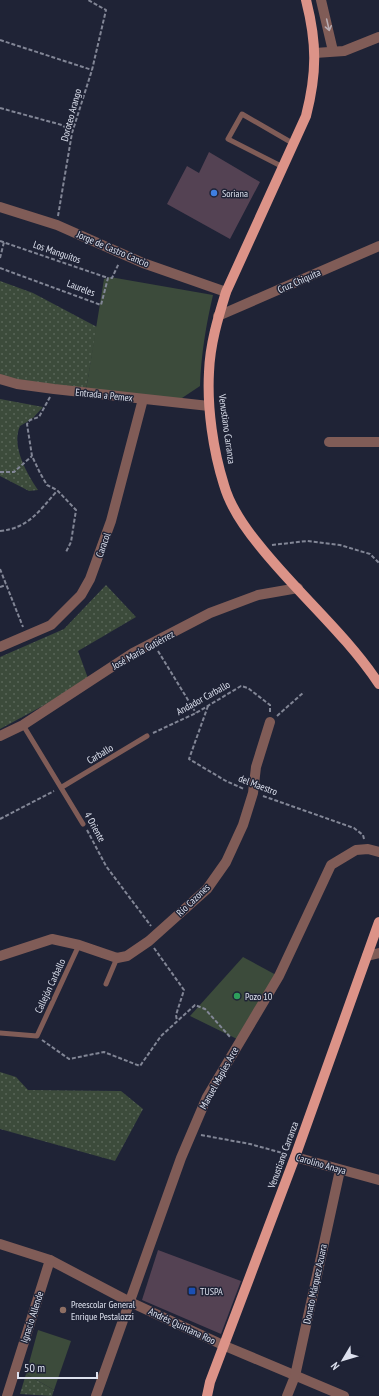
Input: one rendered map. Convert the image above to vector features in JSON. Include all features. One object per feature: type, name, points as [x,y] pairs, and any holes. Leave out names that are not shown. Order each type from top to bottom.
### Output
[{"type":"main road","name":"Venustiano Carranza","points":[[306,0],[312,24],[315,52],[314,87],[306,116],[226,292],[218,316],[209,371],[209,406],[214,440],[224,486],[235,508],[259,545],[348,642],[379,684]]},
{"type":"main road","name":"Venustiano Carranza","points":[[207,1396],[210,1382],[295,1157],[379,922]]},
{"type":"street","points":[[321,0],[333,51]]},
{"type":"street","points":[[315,52],[344,51],[379,37]]},
{"type":"street","name":"Jorge de Castro Cancio","points":[[0,207],[57,225],[122,254],[226,292]]},
{"type":"street","name":"Cruz Chiquita","points":[[218,316],[379,246]]},
{"type":"street","name":"Entrada a Pemex","points":[[0,379],[17,384],[54,389],[209,406]]},
{"type":"street","name":"Caracol","points":[[0,646],[51,625],[81,595],[90,579],[111,521],[143,399]]},
{"type":"street","points":[[329,442],[379,442]]},
{"type":"street","name":"José María Gutiérrez","points":[[0,736],[23,726],[133,653],[210,614],[252,598],[298,588]]},
{"type":"street","name":"Río Cazones","points":[[117,958],[127,956],[153,937],[207,889],[226,862],[243,825],[253,793],[256,767],[270,722]]},
{"type":"street","points":[[368,849],[379,852]]},
{"type":"street","name":"Manuel Maples Arce","points":[[96,1396],[181,1158],[207,1097],[279,976],[319,887],[331,865],[356,850],[368,849]]},
{"type":"street","points":[[0,956],[52,939],[79,944],[117,958]]},
{"type":"street","points":[[367,956],[379,953]]},
{"type":"street","name":"Carolino Anaya","points":[[295,1157],[379,1180]]},
{"type":"street","name":"Donato Márquez Azuara","points":[[287,1396],[295,1376],[340,1170]]},
{"type":"street","name":"Andrés Quintana Roo","points":[[0,1244],[50,1260],[130,1302],[224,1346],[344,1396]]},
{"type":"street","name":"Ignacio Allende","points":[[7,1396],[50,1260]]},
{"type":"lane","points":[[283,167],[228,139],[242,114],[294,144]]},
{"type":"lane","name":"4 Oriente","points":[[23,726],[84,824]]},
{"type":"lane","name":"Carballo","points":[[62,787],[147,736]]},
{"type":"lane","name":"Callejón Carballo","points":[[37,1036],[79,944]]},
{"type":"lane","points":[[106,984],[117,958]]},
{"type":"lane","points":[[0,1033],[37,1036]]},
{"type":"path","name":"Doroteo Arango","points":[[57,225],[72,133],[92,70],[106,10],[88,0]]},
{"type":"path","points":[[0,40],[92,70]]},
{"type":"path","points":[[0,108],[62,125],[72,133]]},
{"type":"path","name":"Los Manguitos","points":[[0,241],[108,278]]},
{"type":"path","points":[[0,258],[4,242]]},
{"type":"path","name":"Laureles","points":[[0,268],[101,305],[108,278],[112,278],[122,254]]},
{"type":"path","points":[[54,389],[39,417],[30,420],[27,424],[32,456],[47,485],[57,490],[76,510],[72,542],[66,552]]},
{"type":"path","points":[[0,472],[14,472],[32,456]]},
{"type":"path","points":[[0,531],[13,530],[32,520],[57,490]]},
{"type":"path","points":[[259,545],[278,545],[307,541],[340,545],[370,554],[379,563]]},
{"type":"path","points":[[0,568],[27,635]]},
{"type":"path","points":[[0,588],[6,585]]},
{"type":"path","points":[[153,643],[196,713]]},
{"type":"path","name":"Andador Carballo","points":[[147,736],[196,713],[241,686],[248,688],[270,705],[270,722]]},
{"type":"path","points":[[270,722],[304,692]]},
{"type":"path","name":"del Maestro","points":[[208,706],[189,759],[226,781],[253,793],[354,828],[363,835],[368,849]]},
{"type":"path","points":[[0,819],[62,787]]},
{"type":"path","name":"4 Oriente","points":[[84,824],[106,866],[153,937],[184,990],[176,1015],[177,1021]]},
{"type":"path","points":[[37,1036],[69,1059],[104,1052],[140,1066],[161,1036],[194,1005],[204,1009],[237,1046]]},
{"type":"path","name":"Carolino Anaya","points":[[192,1133],[250,1144],[295,1157]]},
{"type":"green space","points":[[110,277],[213,295],[204,340],[200,386],[179,400],[86,390],[104,279]]},
{"type":"green space","points":[[0,281],[33,293],[97,327],[86,390],[0,378]]},
{"type":"green space","points":[[0,399],[43,407],[32,419],[20,426],[17,442],[25,468],[38,490],[29,491],[0,476]]},
{"type":"green space","points":[[106,585],[136,617],[78,651],[89,681],[0,729],[0,657],[64,629]]},
{"type":"green space","name":"Pozo 10","points":[[243,957],[278,976],[239,1040],[190,1016]]},
{"type":"green space","points":[[0,1072],[16,1077],[28,1090],[121,1091],[143,1109],[115,1161],[0,1129]]},
{"type":"green space","points":[[38,1330],[71,1341],[54,1390],[26,1374]]},
{"type":"green space","points":[[26,1374],[54,1390],[52,1396],[20,1394]]},
{"type":"building","name":"Soriana","points":[[209,152],[260,182],[230,239],[167,204],[187,166],[199,173]]},
{"type":"building","name":"TUSPA","points":[[158,1250],[241,1281],[221,1334],[142,1300]]},
{"type":"place","name":"Soriana","points":[[214,193]]},
{"type":"place","name":"Pozo 10","points":[[237,996]]},
{"type":"place","name":"TUSPA","points":[[192,1291]]},
{"type":"place","name":"Preescolar General Enrique Pestalozzi","points":[[63,1310]]}]
